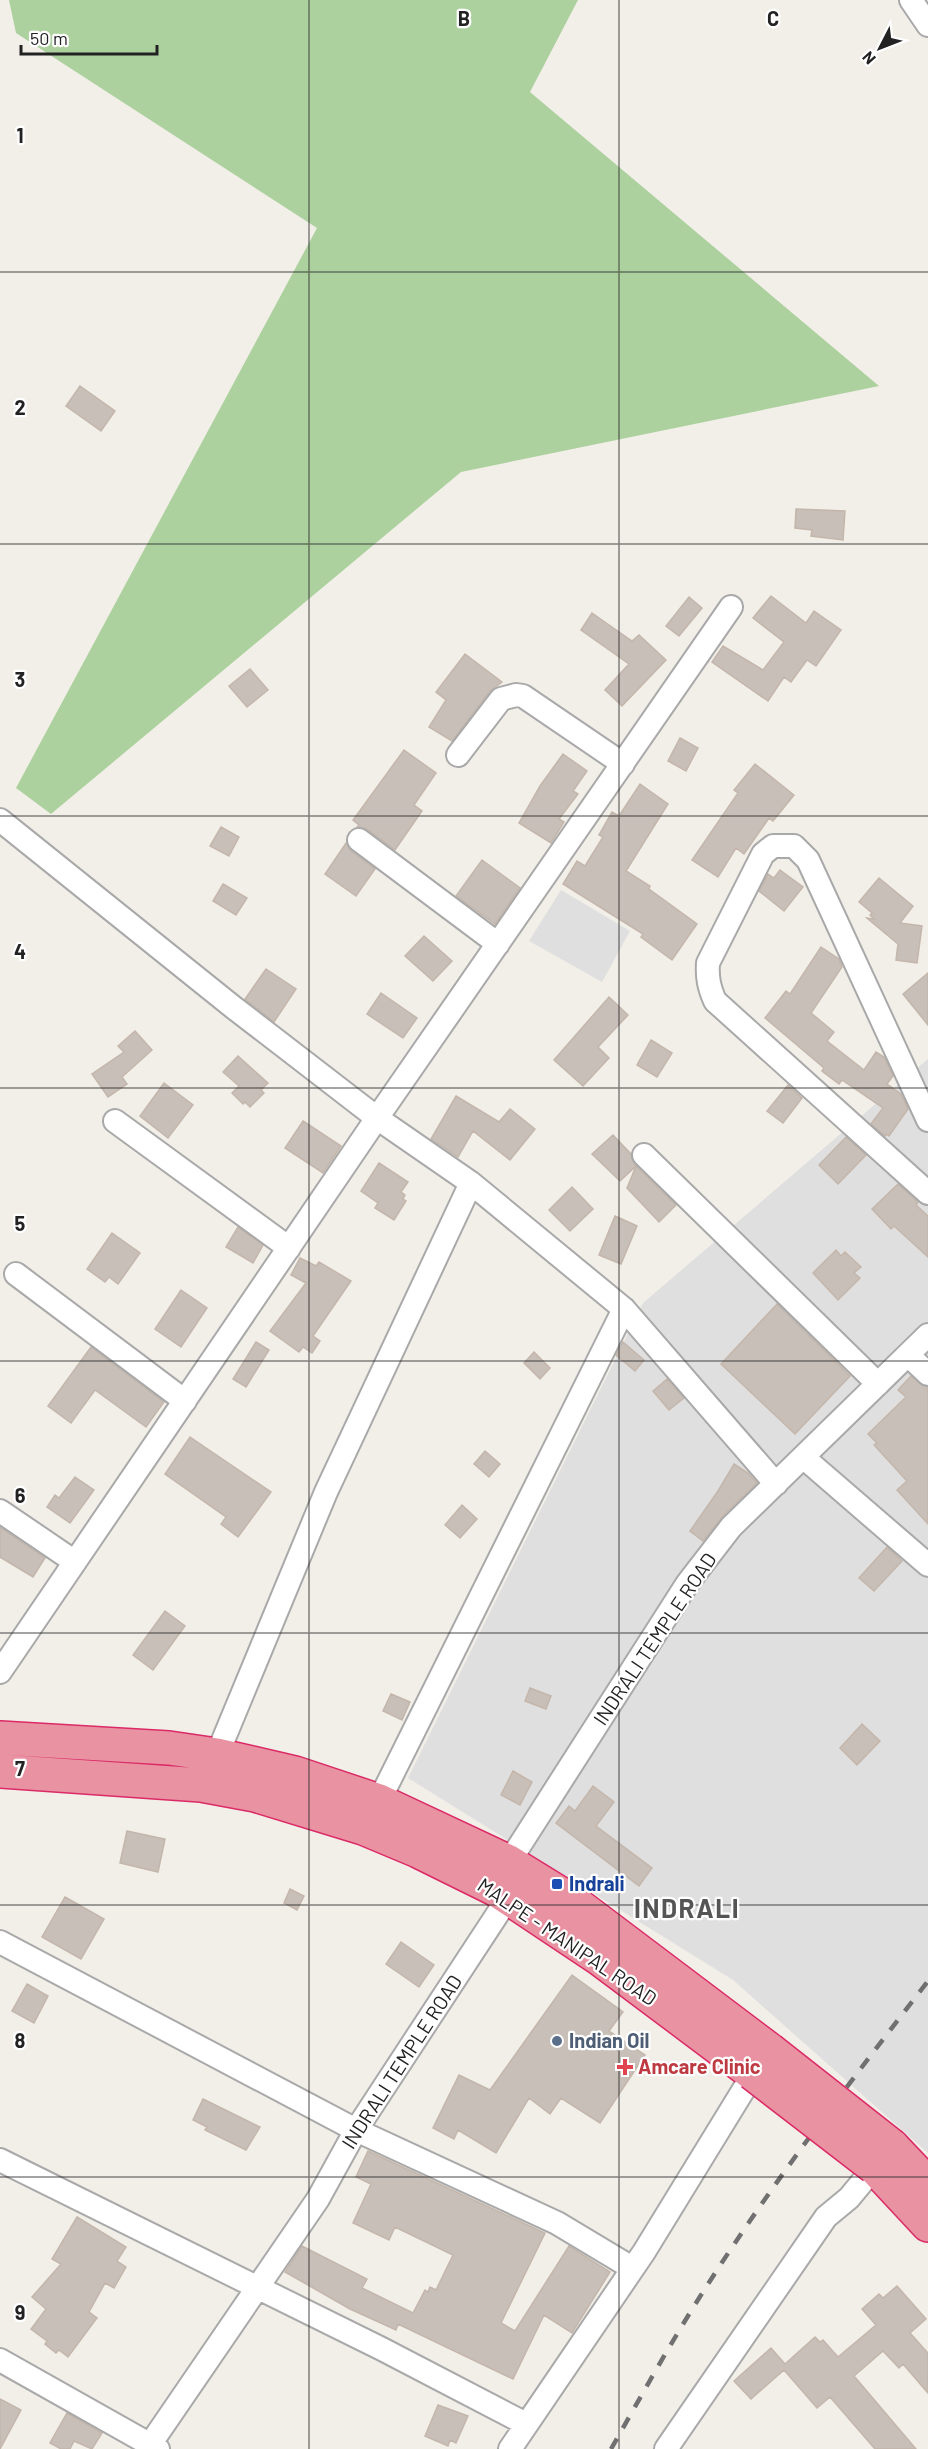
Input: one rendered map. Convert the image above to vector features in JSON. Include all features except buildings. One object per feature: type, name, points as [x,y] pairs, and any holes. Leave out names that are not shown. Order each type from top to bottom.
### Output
[{"type":"highway","points":[[0,1738],[169,1748],[217,1755],[295,1773],[379,1801],[509,1862],[574,1902],[601,1921],[761,2061]]},
{"type":"highway","points":[[288,1804],[295,1773]]},
{"type":"highway","name":"MALPE - MANIPAL ROAD","points":[[1,1776],[201,1785],[288,1804],[363,1828],[418,1851],[508,1898],[761,2061],[883,2157],[928,2225]]},
{"type":"highway","points":[[883,2157],[928,2184]]},
{"type":"street","points":[[911,0],[928,25]]},
{"type":"street","points":[[0,1672],[377,1118],[731,607]]},
{"type":"street","points":[[458,755],[501,699],[516,694],[523,696],[622,764]]},
{"type":"street","points":[[0,820],[233,1007],[377,1118],[471,1183],[624,1309],[776,1484]]},
{"type":"street","points":[[359,840],[498,944]]},
{"type":"street","points":[[928,1120],[808,860],[794,846],[773,846],[763,854],[708,963],[707,978],[710,990],[715,1001],[928,1193]]},
{"type":"street","points":[[115,1121],[289,1248]]},
{"type":"street","points":[[644,1155],[878,1384]]},
{"type":"street","points":[[217,1755],[326,1492],[471,1183]]},
{"type":"street","points":[[16,1274],[185,1401]]},
{"type":"street","points":[[379,1801],[624,1309]]},
{"type":"street","name":"INDRALI TEMPLE ROAD","points":[[509,1862],[687,1584],[731,1527],[928,1335]]},
{"type":"street","points":[[908,1355],[928,1374]]},
{"type":"street","points":[[803,1456],[928,1565]]},
{"type":"street","points":[[0,1511],[75,1562]]},
{"type":"street","name":"INDRALI TEMPLE ROAD","points":[[152,2448],[257,2286],[318,2199],[356,2130],[508,1898]]},
{"type":"street","points":[[0,1942],[356,2130],[557,2223],[632,2268]]},
{"type":"street","points":[[510,2449],[632,2268],[761,2061]]},
{"type":"street","points":[[666,2449],[825,2217],[849,2198],[883,2157]]},
{"type":"street","points":[[0,2160],[257,2286],[526,2424]]},
{"type":"street","points":[[0,2360],[152,2448]]},
{"type":"shaded area","points":[[561,890],[630,931],[602,982],[529,941]]},
{"type":"shaded area","points":[[928,1059],[928,2153],[733,1980],[408,1778],[643,1303]]},
{"type":"green space","points":[[9,0],[578,0],[530,92],[879,386],[461,472],[51,814],[16,788],[317,228],[16,33]]},
{"type":"railway","points":[[611,2449],[685,2321],[750,2220],[837,2099],[928,1981]]},
{"type":"place","name":"Indrali","points":[[557,1884]]},
{"type":"place","name":"Indian Oil","points":[[557,2041]]},
{"type":"place","name":"Amcare Clinic","points":[[625,2067]]},
{"type":"district","name":"INDRALI","points":[[687,1909]]}]
